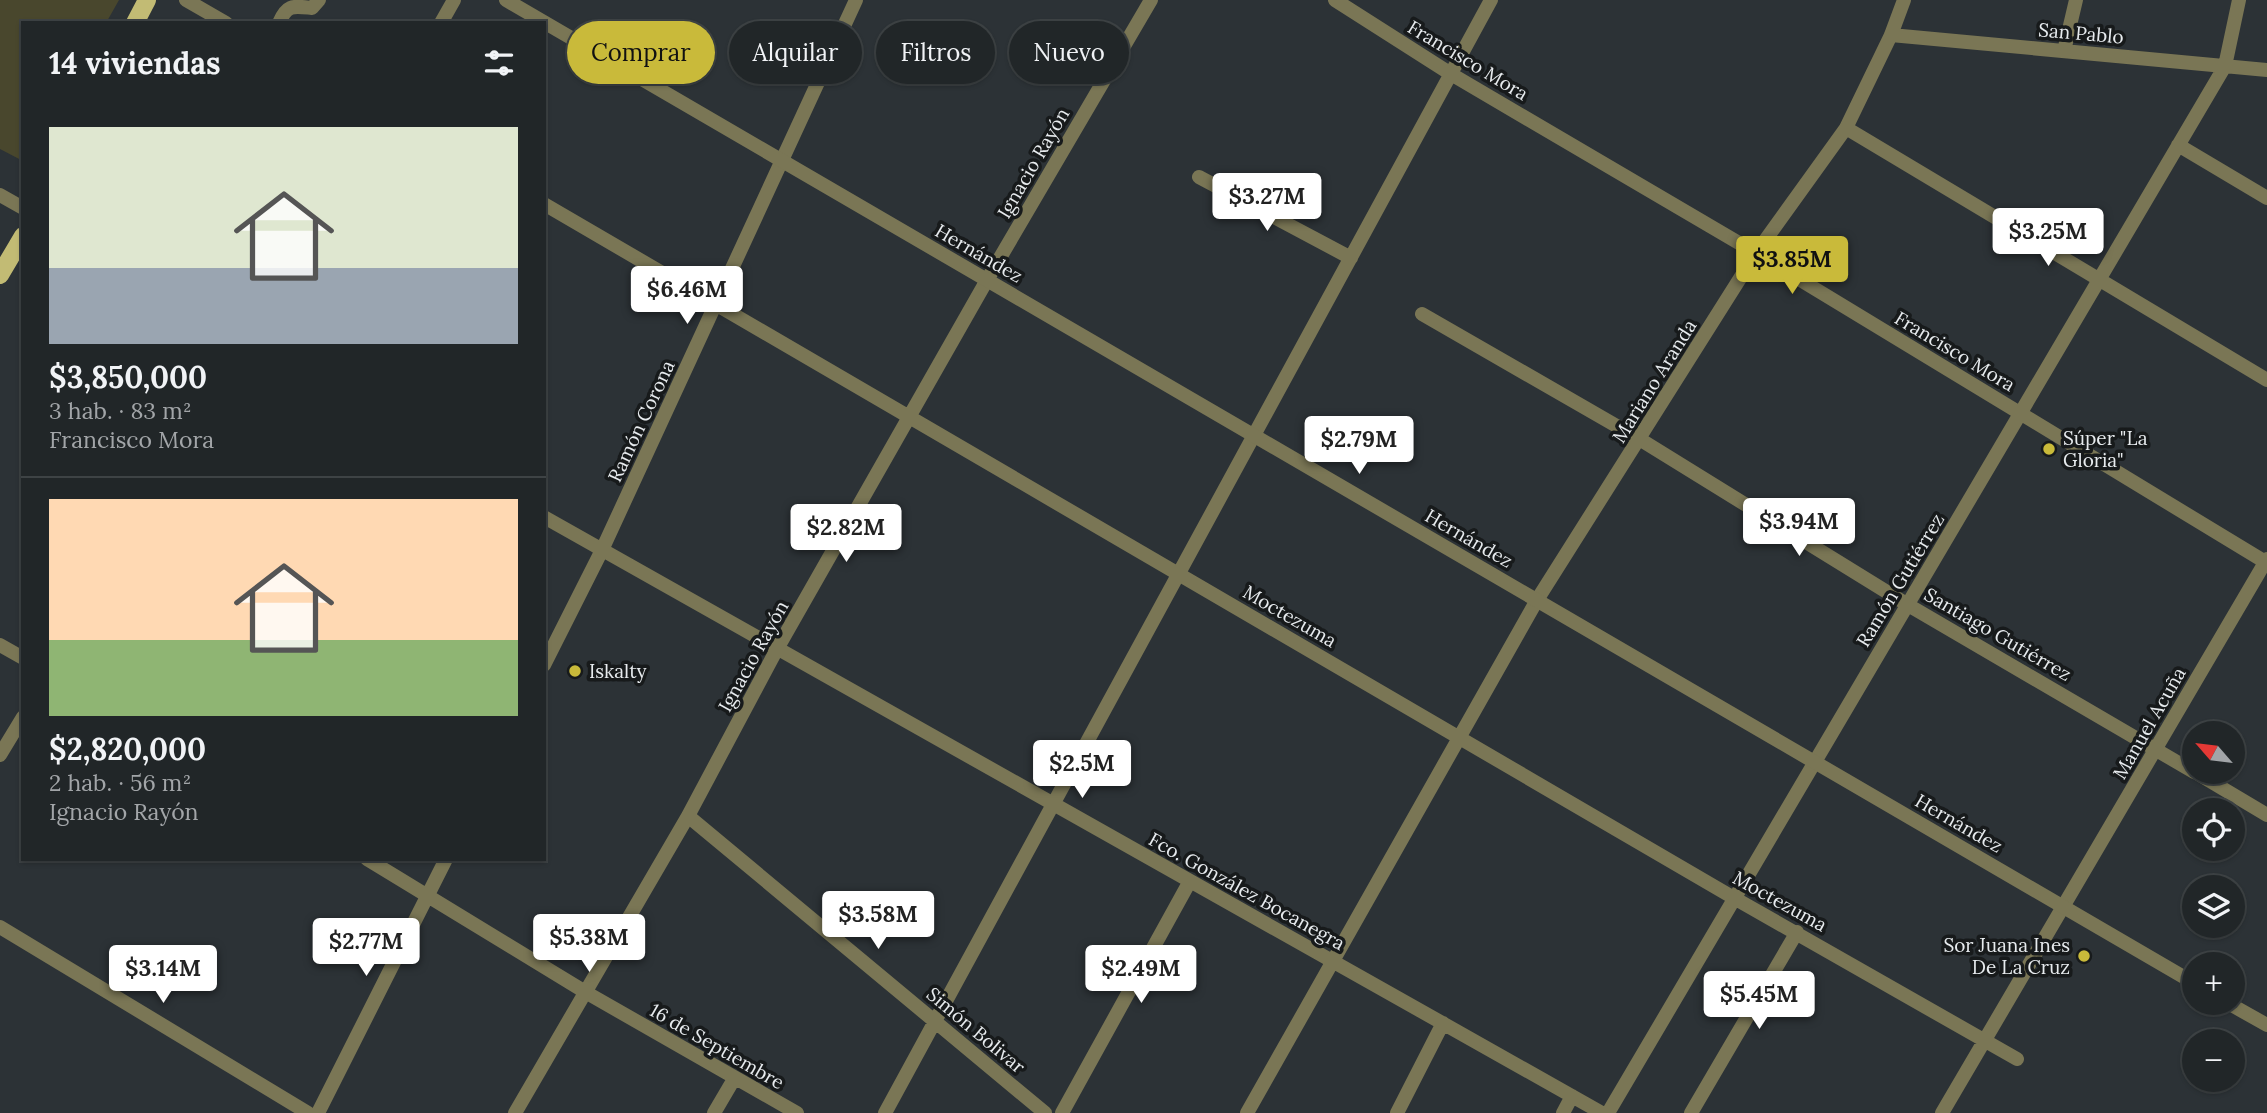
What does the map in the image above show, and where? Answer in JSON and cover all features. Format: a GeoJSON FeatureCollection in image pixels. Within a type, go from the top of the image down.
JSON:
{"type":"FeatureCollection","features":[{"type":"Feature","properties":{"kind":"main road"},"geometry":{"type":"LineString","coordinates":[[136,21],[147,0]]}},
{"type":"Feature","properties":{"kind":"main road"},"geometry":{"type":"LineString","coordinates":[[0,275],[21,239]]}},
{"type":"Feature","properties":{"kind":"street"},"geometry":{"type":"LineString","coordinates":[[186,0],[223,21]]}},
{"type":"Feature","properties":{"kind":"street"},"geometry":{"type":"LineString","coordinates":[[280,21],[285,9],[291,5],[312,8],[319,0]]}},
{"type":"Feature","properties":{"kind":"street"},"geometry":{"type":"LineString","coordinates":[[442,21],[454,0]]}},
{"type":"Feature","properties":{"kind":"street","name":"Hernández"},"geometry":{"type":"LineString","coordinates":[[506,0],[542,21]]}},
{"type":"Feature","properties":{"kind":"street","name":"Ramón Corona"},"geometry":{"type":"LineString","coordinates":[[546,661],[602,550],[856,0]]}},
{"type":"Feature","properties":{"kind":"street","name":"Ignacio Rayón"},"geometry":{"type":"LineString","coordinates":[[515,1113],[688,816],[778,649],[987,280],[1151,0]]}},
{"type":"Feature","properties":{"kind":"street","name":"Francisco Mora"},"geometry":{"type":"LineString","coordinates":[[1335,0],[1451,74],[1756,253],[2266,561]]}},
{"type":"Feature","properties":{"kind":"street"},"geometry":{"type":"LineString","coordinates":[[885,1113],[1491,0]]}},
{"type":"Feature","properties":{"kind":"street","name":"Mariano Aranda"},"geometry":{"type":"LineString","coordinates":[[1247,1113],[1537,600],[1641,440],[1756,253],[1846,128],[1891,35],[1904,0]]}},
{"type":"Feature","properties":{"kind":"street"},"geometry":{"type":"LineString","coordinates":[[2064,51],[2076,0]]}},
{"type":"Feature","properties":{"kind":"street","name":"Ramón Gutiérrez"},"geometry":{"type":"LineString","coordinates":[[1608,1113],[2225,66],[2239,0]]}},
{"type":"Feature","properties":{"kind":"street","name":"Hernández"},"geometry":{"type":"LineString","coordinates":[[546,23],[2182,976]]}},
{"type":"Feature","properties":{"kind":"street","name":"San Pablo"},"geometry":{"type":"LineString","coordinates":[[1891,35],[2267,70]]}},
{"type":"Feature","properties":{"kind":"street"},"geometry":{"type":"LineString","coordinates":[[1846,128],[2267,380]]}},
{"type":"Feature","properties":{"kind":"street"},"geometry":{"type":"LineString","coordinates":[[2179,145],[2267,198]]}},
{"type":"Feature","properties":{"kind":"street"},"geometry":{"type":"LineString","coordinates":[[1199,177],[1351,258]]}},
{"type":"Feature","properties":{"kind":"street"},"geometry":{"type":"LineString","coordinates":[[0,195],[21,207]]}},
{"type":"Feature","properties":{"kind":"street","name":"Moctezuma"},"geometry":{"type":"LineString","coordinates":[[546,205],[717,302],[909,418],[1734,898],[2017,1059]]}},
{"type":"Feature","properties":{"kind":"street","name":"Santiago Gutiérrez"},"geometry":{"type":"LineString","coordinates":[[1422,314],[1641,440],[1908,604],[2182,764]]}},
{"type":"Feature","properties":{"kind":"street","name":"Fco. González Bocanegra"},"geometry":{"type":"LineString","coordinates":[[546,518],[1602,1113]]}},
{"type":"Feature","properties":{"kind":"street","name":"Manuel Acuña"},"geometry":{"type":"LineString","coordinates":[[1942,1113],[2266,561]]}},
{"type":"Feature","properties":{"kind":"street"},"geometry":{"type":"LineString","coordinates":[[0,645],[21,657]]}},
{"type":"Feature","properties":{"kind":"street"},"geometry":{"type":"LineString","coordinates":[[0,754],[21,720]]}},
{"type":"Feature","properties":{"kind":"street","name":"Santiago Gutiérrez"},"geometry":{"type":"LineString","coordinates":[[2215,784],[2267,815]]}},
{"type":"Feature","properties":{"kind":"street","name":"Simón Bolivar"},"geometry":{"type":"LineString","coordinates":[[688,816],[1045,1113]]}},
{"type":"Feature","properties":{"kind":"street","name":"16 de Septiembre"},"geometry":{"type":"LineString","coordinates":[[370,861],[587,993],[797,1113]]}},
{"type":"Feature","properties":{"kind":"street"},"geometry":{"type":"LineString","coordinates":[[318,1113],[445,861]]}},
{"type":"Feature","properties":{"kind":"street"},"geometry":{"type":"LineString","coordinates":[[1062,1113],[1190,881]]}},
{"type":"Feature","properties":{"kind":"street"},"geometry":{"type":"LineString","coordinates":[[0,927],[308,1113]]}},
{"type":"Feature","properties":{"kind":"street"},"geometry":{"type":"LineString","coordinates":[[1691,1113],[1797,932]]}},
{"type":"Feature","properties":{"kind":"street"},"geometry":{"type":"LineString","coordinates":[[2245,1013],[2267,1025]]}},
{"type":"Feature","properties":{"kind":"street"},"geometry":{"type":"LineString","coordinates":[[1397,1113],[1443,1023]]}},
{"type":"Feature","properties":{"kind":"street"},"geometry":{"type":"LineString","coordinates":[[714,1113],[734,1079]]}},
{"type":"Feature","properties":{"kind":"street"},"geometry":{"type":"LineString","coordinates":[[1563,1113],[1572,1096]]}},
{"type":"Feature","properties":{"kind":"shaded area"},"geometry":{"type":"Polygon","coordinates":[[[0,0],[119,0],[107,21],[21,21],[21,160],[0,149],[0,0]]]}},
{"type":"Feature","properties":{"kind":"place","name":"Súper \"La Gloria\""},"geometry":{"type":"Point","coordinates":[2049,449]}},
{"type":"Feature","properties":{"kind":"place","name":"Iskalty"},"geometry":{"type":"Point","coordinates":[575,671]}},
{"type":"Feature","properties":{"kind":"place","name":"Sor Juana Ines De La Cruz"},"geometry":{"type":"Point","coordinates":[2084,956]}}]}
